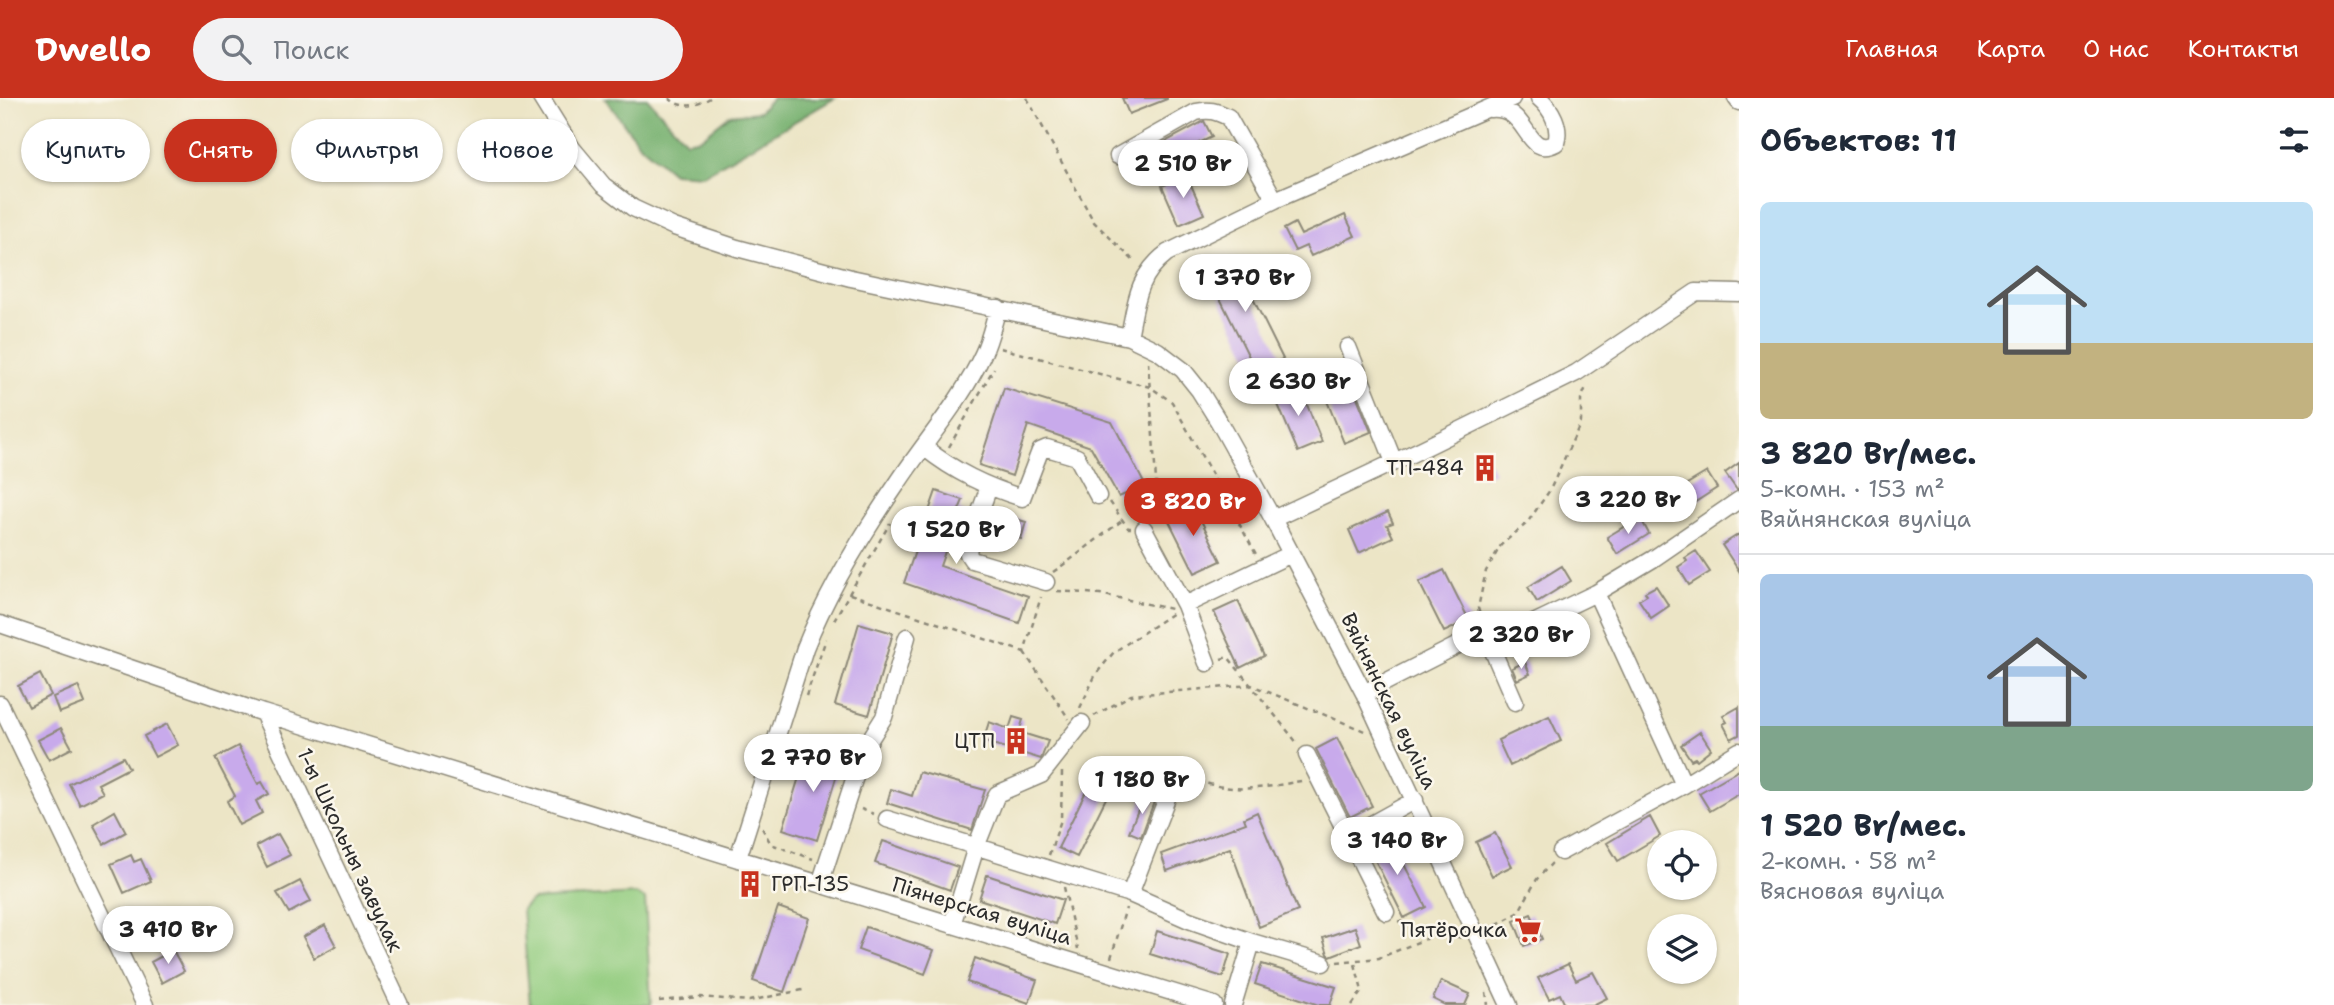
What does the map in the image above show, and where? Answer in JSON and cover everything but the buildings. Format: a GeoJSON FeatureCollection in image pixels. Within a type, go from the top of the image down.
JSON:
{"type":"FeatureCollection","features":[{"type":"Feature","properties":{"kind":"street","name":"Вяйнянская вуліца"},"geometry":{"type":"LineString","coordinates":[[541,98],[593,176],[621,201],[644,214],[689,233],[810,268],[1129,337],[1170,359],[1187,374],[1219,422],[1273,519],[1364,692],[1509,1005]]}},
{"type":"Feature","properties":{"kind":"street"},"geometry":{"type":"LineString","coordinates":[[1129,337],[1138,293],[1146,273],[1151,265],[1167,253],[1275,200],[1512,98]]}},
{"type":"Feature","properties":{"kind":"street"},"geometry":{"type":"LineString","coordinates":[[1490,109],[1508,110],[1521,121],[1532,141],[1543,147],[1551,146],[1556,143],[1558,137],[1556,123],[1549,108],[1539,98]]}},
{"type":"Feature","properties":{"kind":"street"},"geometry":{"type":"LineString","coordinates":[[1118,156],[1193,105],[1208,109],[1228,117],[1275,200]]}},
{"type":"Feature","properties":{"kind":"street"},"geometry":{"type":"LineString","coordinates":[[1273,519],[1493,415],[1585,366],[1696,292],[1739,293]]}},
{"type":"Feature","properties":{"kind":"street"},"geometry":{"type":"LineString","coordinates":[[738,858],[805,648],[833,589],[897,484],[925,448],[970,377],[994,346],[998,308]]}},
{"type":"Feature","properties":{"kind":"street"},"geometry":{"type":"LineString","coordinates":[[1348,347],[1394,462]]}},
{"type":"Feature","properties":{"kind":"street"},"geometry":{"type":"LineString","coordinates":[[925,448],[967,477],[1022,498],[1040,451],[1047,448],[1077,457],[1099,498]]}},
{"type":"Feature","properties":{"kind":"street"},"geometry":{"type":"LineString","coordinates":[[989,487],[970,539],[968,554],[972,560],[1045,586]]}},
{"type":"Feature","properties":{"kind":"street"},"geometry":{"type":"LineString","coordinates":[[1364,692],[1470,639],[1519,630],[1596,593],[1653,559],[1739,500]]}},
{"type":"Feature","properties":{"kind":"street"},"geometry":{"type":"LineString","coordinates":[[1145,531],[1185,605],[1207,663]]}},
{"type":"Feature","properties":{"kind":"street"},"geometry":{"type":"LineString","coordinates":[[1185,605],[1291,554]]}},
{"type":"Feature","properties":{"kind":"street"},"geometry":{"type":"LineString","coordinates":[[1596,593],[1684,785]]}},
{"type":"Feature","properties":{"kind":"street","name":"Піянерская вуліца"},"geometry":{"type":"LineString","coordinates":[[0,624],[262,713],[1214,1005]]}},
{"type":"Feature","properties":{"kind":"street"},"geometry":{"type":"LineString","coordinates":[[1486,635],[1515,702]]}},
{"type":"Feature","properties":{"kind":"street"},"geometry":{"type":"LineString","coordinates":[[820,884],[848,805],[864,749],[884,717],[907,637]]}},
{"type":"Feature","properties":{"kind":"street"},"geometry":{"type":"LineString","coordinates":[[0,704],[145,1005]]}},
{"type":"Feature","properties":{"kind":"street","name":"1-ы Школьны завулак"},"geometry":{"type":"LineString","coordinates":[[262,713],[400,1005]]}},
{"type":"Feature","properties":{"kind":"street"},"geometry":{"type":"LineString","coordinates":[[952,925],[976,847],[997,794],[1041,775],[1080,726]]}},
{"type":"Feature","properties":{"kind":"street"},"geometry":{"type":"LineString","coordinates":[[1561,852],[1684,785],[1739,751]]}},
{"type":"Feature","properties":{"kind":"street"},"geometry":{"type":"LineString","coordinates":[[1307,755],[1386,912]]}},
{"type":"Feature","properties":{"kind":"street"},"geometry":{"type":"LineString","coordinates":[[1130,894],[1167,798]]}},
{"type":"Feature","properties":{"kind":"street"},"geometry":{"type":"LineString","coordinates":[[1348,837],[1415,800]]}},
{"type":"Feature","properties":{"kind":"street"},"geometry":{"type":"LineString","coordinates":[[887,819],[1130,894],[1175,915],[1252,943],[1323,962]]}},
{"type":"Feature","properties":{"kind":"street"},"geometry":{"type":"LineString","coordinates":[[1233,1005],[1252,943]]}},
{"type":"Feature","properties":{"kind":"path"},"geometry":{"type":"LineString","coordinates":[[669,98],[673,103],[695,107],[710,98]]}},
{"type":"Feature","properties":{"kind":"path"},"geometry":{"type":"LineString","coordinates":[[1027,98],[1094,222],[1146,273]]}},
{"type":"Feature","properties":{"kind":"path"},"geometry":{"type":"LineString","coordinates":[[1099,498],[1110,502],[1128,528],[1145,531],[1157,496],[1146,344]]}},
{"type":"Feature","properties":{"kind":"path"},"geometry":{"type":"LineString","coordinates":[[940,460],[989,379],[994,346],[1150,387],[1172,402],[1263,568]]}},
{"type":"Feature","properties":{"kind":"path"},"geometry":{"type":"LineString","coordinates":[[1486,635],[1478,608],[1486,571],[1501,545],[1527,523],[1550,490],[1581,422],[1581,399],[1587,383],[1585,366]]}},
{"type":"Feature","properties":{"kind":"path"},"geometry":{"type":"LineString","coordinates":[[807,695],[829,629],[893,517]]}},
{"type":"Feature","properties":{"kind":"path"},"geometry":{"type":"LineString","coordinates":[[1024,652],[1045,586],[1053,572],[1123,520]]}},
{"type":"Feature","properties":{"kind":"path"},"geometry":{"type":"LineString","coordinates":[[1045,586],[1171,609],[1185,605]]}},
{"type":"Feature","properties":{"kind":"path"},"geometry":{"type":"LineString","coordinates":[[833,589],[1024,652],[1080,726]]}},
{"type":"Feature","properties":{"kind":"path"},"geometry":{"type":"LineString","coordinates":[[1080,726],[1078,712],[1096,674],[1114,652],[1185,605]]}},
{"type":"Feature","properties":{"kind":"path"},"geometry":{"type":"LineString","coordinates":[[1207,663],[1228,657],[1307,755]]}},
{"type":"Feature","properties":{"kind":"path"},"geometry":{"type":"LineString","coordinates":[[1080,726],[1131,695],[1251,685],[1386,739]]}},
{"type":"Feature","properties":{"kind":"path"},"geometry":{"type":"LineString","coordinates":[[1062,772],[1061,820],[1053,871],[1082,964]]}},
{"type":"Feature","properties":{"kind":"path"},"geometry":{"type":"LineString","coordinates":[[1167,798],[1202,782],[1226,790],[1318,778]]}},
{"type":"Feature","properties":{"kind":"path"},"geometry":{"type":"LineString","coordinates":[[848,805],[887,819]]}},
{"type":"Feature","properties":{"kind":"path"},"geometry":{"type":"LineString","coordinates":[[761,826],[771,844],[827,863]]}},
{"type":"Feature","properties":{"kind":"path"},"geometry":{"type":"LineString","coordinates":[[1386,912],[1397,921],[1458,938],[1478,934],[1518,913],[1537,878],[1561,852]]}},
{"type":"Feature","properties":{"kind":"path"},"geometry":{"type":"LineString","coordinates":[[1107,971],[1130,894]]}},
{"type":"Feature","properties":{"kind":"path"},"geometry":{"type":"LineString","coordinates":[[1323,962],[1379,958],[1440,933]]}},
{"type":"Feature","properties":{"kind":"path"},"geometry":{"type":"LineString","coordinates":[[1352,1005],[1362,990],[1354,960]]}},
{"type":"Feature","properties":{"kind":"path"},"geometry":{"type":"LineString","coordinates":[[659,1001],[671,1002],[700,997],[749,1003],[807,989]]}},
{"type":"Feature","properties":{"kind":"green space"},"geometry":{"type":"Polygon","coordinates":[[[605,98],[647,98],[686,141],[701,138],[730,115],[759,112],[772,98],[835,98],[703,175],[673,173],[639,144],[605,98]]]}},
{"type":"Feature","properties":{"kind":"green space"},"geometry":{"type":"Polygon","coordinates":[[[636,894],[645,899],[651,1005],[530,1005],[522,909],[532,900],[636,894]]]}},
{"type":"Feature","properties":{"kind":"place","name":"ТП-484"},"geometry":{"type":"Point","coordinates":[1485,468]}},
{"type":"Feature","properties":{"kind":"place","name":"ЦТП"},"geometry":{"type":"Point","coordinates":[1016,741]}},
{"type":"Feature","properties":{"kind":"place","name":"ГРП-135"},"geometry":{"type":"Point","coordinates":[750,884]}},
{"type":"Feature","properties":{"kind":"place","name":"Пятёрочка"},"geometry":{"type":"Point","coordinates":[1528,930]}}]}
